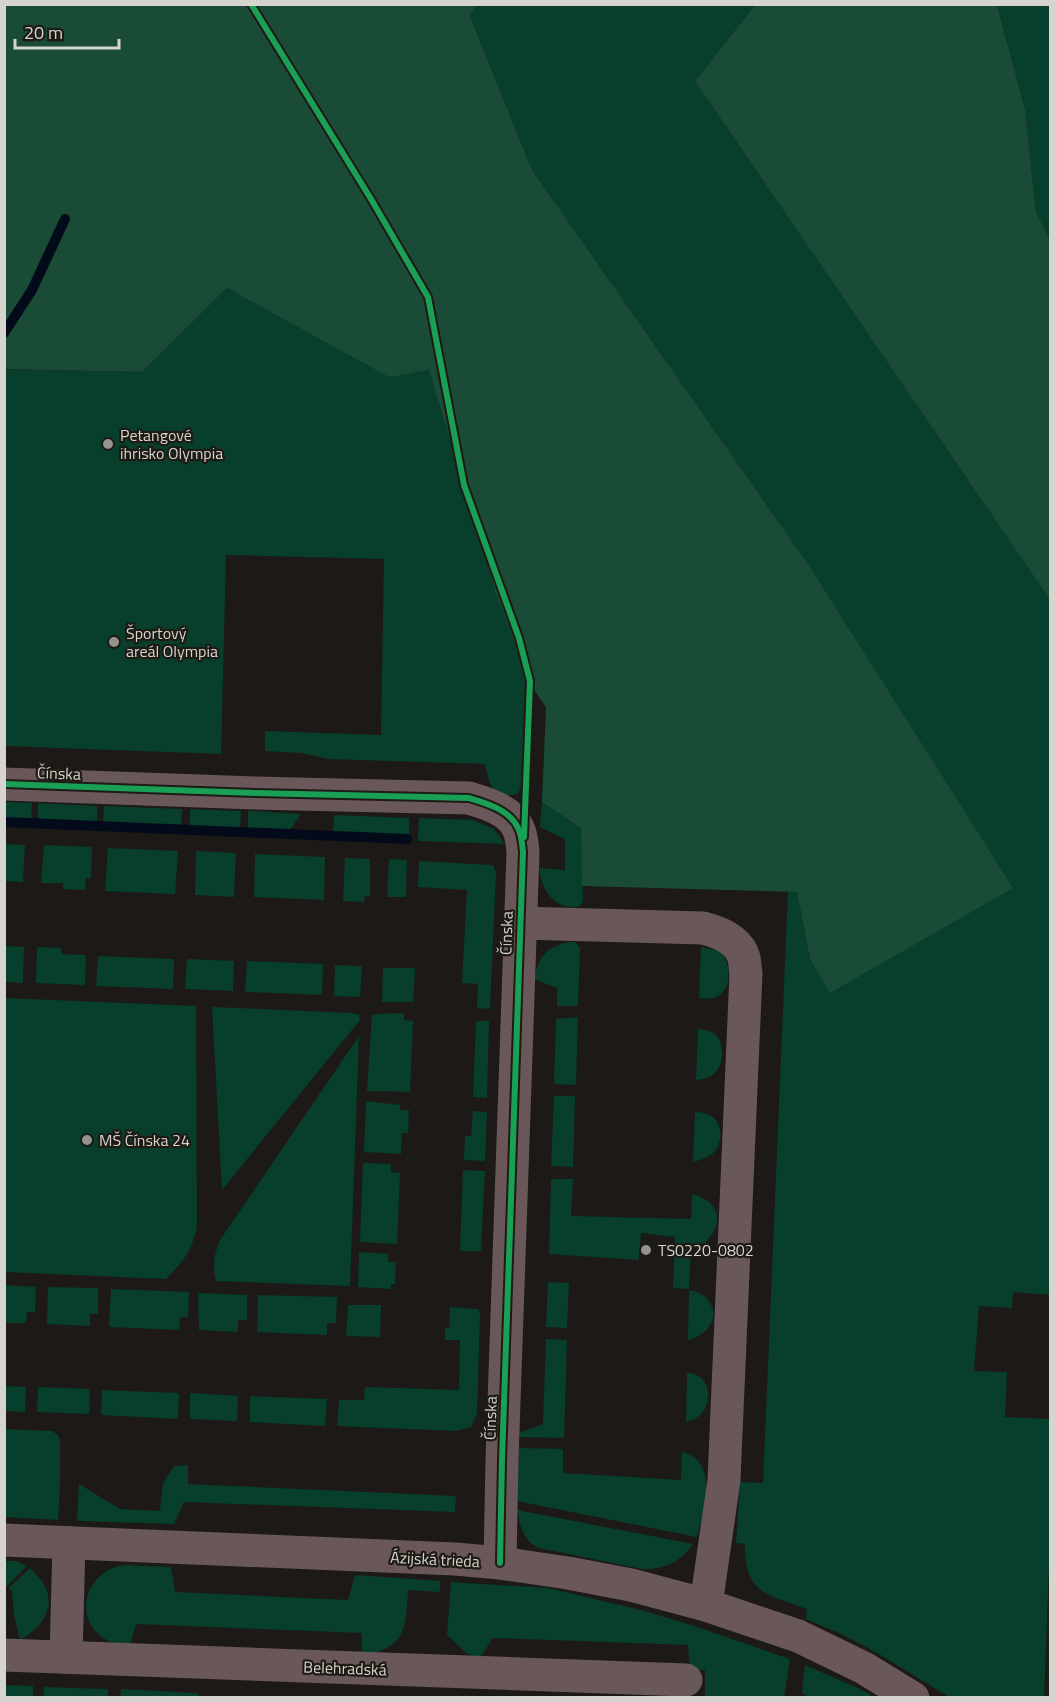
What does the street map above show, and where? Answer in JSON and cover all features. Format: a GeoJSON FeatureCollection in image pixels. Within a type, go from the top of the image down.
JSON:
{"type":"FeatureCollection","features":[{"type":"Feature","properties":{"kind":"street","name":"Čínska"},"geometry":{"type":"LineString","coordinates":[[4,784],[243,793],[469,798],[485,802],[510,817],[518,826],[523,852],[500,1563]]}},
{"type":"Feature","properties":{"kind":"street","name":"Čínska"},"geometry":{"type":"LineString","coordinates":[[520,923],[703,928],[716,931],[728,938],[738,946],[744,958],[746,973],[724,1480],[706,1605]]}},
{"type":"Feature","properties":{"kind":"street","name":"Ázijská trieda"},"geometry":{"type":"LineString","coordinates":[[4,1540],[455,1558],[568,1572],[631,1585],[706,1605],[798,1636],[864,1668],[914,1698]]}},
{"type":"Feature","properties":{"kind":"street"},"geometry":{"type":"LineString","coordinates":[[66,1657],[69,1543]]}},
{"type":"Feature","properties":{"kind":"street","name":"Belehradská"},"geometry":{"type":"LineString","coordinates":[[4,1655],[686,1680]]}},
{"type":"Feature","properties":{"kind":"green space"},"geometry":{"type":"Polygon","coordinates":[[[5,4],[476,5],[470,16],[532,170],[806,561],[1013,888],[830,993],[810,959],[797,892],[582,886],[581,828],[542,802],[546,707],[532,687],[495,591],[429,370],[389,377],[227,288],[142,372],[5,369],[5,4]]]}},
{"type":"Feature","properties":{"kind":"green space"},"geometry":{"type":"Polygon","coordinates":[[[476,4],[755,5],[695,81],[1050,600],[1050,1295],[1013,1292],[1012,1308],[979,1306],[974,1371],[1007,1372],[1005,1417],[1050,1419],[1050,1542],[1044,1697],[949,1697],[879,1654],[806,1619],[807,1609],[780,1600],[761,1590],[749,1573],[745,1544],[736,1543],[740,1482],[763,1483],[788,892],[797,892],[810,959],[806,561],[532,170],[470,16],[476,4]]]}},
{"type":"Feature","properties":{"kind":"green space"},"geometry":{"type":"Polygon","coordinates":[[[755,5],[997,5],[1025,109],[1036,212],[1050,240],[1050,600],[695,81],[755,5]]]}},
{"type":"Feature","properties":{"kind":"green space"},"geometry":{"type":"Polygon","coordinates":[[[997,5],[1050,5],[1050,240],[1036,212],[1025,109],[997,5]]]}},
{"type":"Feature","properties":{"kind":"green space","name":"Športový areál Olympia"},"geometry":{"type":"Polygon","coordinates":[[[227,288],[389,376],[429,370],[486,563],[524,667],[528,694],[523,781],[518,794],[497,793],[493,789],[485,764],[329,759],[301,753],[265,751],[265,731],[381,735],[384,559],[226,555],[221,754],[5,746],[4,369],[142,372],[227,288]]]}},
{"type":"Feature","properties":{"kind":"green space"},"geometry":{"type":"Polygon","coordinates":[[[5,802],[32,803],[31,826],[5,825],[5,802]]]}},
{"type":"Feature","properties":{"kind":"green space"},"geometry":{"type":"Polygon","coordinates":[[[542,802],[581,828],[583,901],[580,906],[564,906],[551,898],[540,876],[539,868],[565,870],[565,839],[540,827],[542,802]]]}},
{"type":"Feature","properties":{"kind":"green space"},"geometry":{"type":"Polygon","coordinates":[[[38,803],[97,806],[97,828],[38,826],[38,803]]]}},
{"type":"Feature","properties":{"kind":"green space"},"geometry":{"type":"Polygon","coordinates":[[[104,806],[182,809],[181,831],[103,829],[104,806]]]}},
{"type":"Feature","properties":{"kind":"green space"},"geometry":{"type":"Polygon","coordinates":[[[190,809],[241,811],[240,834],[190,832],[190,809]]]}},
{"type":"Feature","properties":{"kind":"green space"},"geometry":{"type":"Polygon","coordinates":[[[248,811],[301,814],[286,836],[248,834],[248,811]]]}},
{"type":"Feature","properties":{"kind":"green space"},"geometry":{"type":"Polygon","coordinates":[[[334,815],[409,818],[409,841],[333,838],[334,815]]]}},
{"type":"Feature","properties":{"kind":"green space"},"geometry":{"type":"Polygon","coordinates":[[[419,818],[472,820],[494,829],[505,844],[418,841],[419,818]]]}},
{"type":"Feature","properties":{"kind":"green space"},"geometry":{"type":"Polygon","coordinates":[[[5,844],[25,845],[23,882],[5,881],[5,844]]]}},
{"type":"Feature","properties":{"kind":"green space"},"geometry":{"type":"Polygon","coordinates":[[[44,845],[92,847],[91,878],[86,878],[85,890],[63,889],[63,883],[41,883],[44,845]]]}},
{"type":"Feature","properties":{"kind":"green space"},"geometry":{"type":"Polygon","coordinates":[[[108,848],[178,851],[175,894],[105,891],[108,848]]]}},
{"type":"Feature","properties":{"kind":"green space"},"geometry":{"type":"Polygon","coordinates":[[[196,851],[236,853],[234,897],[195,895],[196,851]]]}},
{"type":"Feature","properties":{"kind":"green space"},"geometry":{"type":"Polygon","coordinates":[[[255,854],[325,857],[324,900],[254,897],[255,854]]]}},
{"type":"Feature","properties":{"kind":"green space"},"geometry":{"type":"Polygon","coordinates":[[[345,858],[370,859],[370,896],[365,896],[364,902],[343,901],[345,858]]]}},
{"type":"Feature","properties":{"kind":"green space"},"geometry":{"type":"Polygon","coordinates":[[[389,859],[407,860],[406,897],[387,897],[389,859]]]}},
{"type":"Feature","properties":{"kind":"green space"},"geometry":{"type":"Polygon","coordinates":[[[419,861],[493,865],[496,872],[490,1009],[477,1008],[478,984],[462,983],[467,890],[418,887],[419,861]]]}},
{"type":"Feature","properties":{"kind":"green space"},"geometry":{"type":"Polygon","coordinates":[[[575,942],[580,948],[578,1006],[557,1006],[557,988],[534,979],[538,964],[544,954],[553,947],[575,942]]]}},
{"type":"Feature","properties":{"kind":"green space"},"geometry":{"type":"Polygon","coordinates":[[[5,946],[24,947],[23,983],[5,982],[5,946]]]}},
{"type":"Feature","properties":{"kind":"green space"},"geometry":{"type":"Polygon","coordinates":[[[37,947],[61,948],[61,954],[86,955],[85,985],[36,983],[37,947]]]}},
{"type":"Feature","properties":{"kind":"green space"},"geometry":{"type":"Polygon","coordinates":[[[701,947],[720,951],[727,962],[728,983],[725,989],[714,998],[699,998],[701,947]]]}},
{"type":"Feature","properties":{"kind":"green space"},"geometry":{"type":"Polygon","coordinates":[[[98,956],[174,959],[173,989],[96,986],[98,956]]]}},
{"type":"Feature","properties":{"kind":"green space"},"geometry":{"type":"Polygon","coordinates":[[[187,959],[234,961],[233,991],[185,989],[187,959]]]}},
{"type":"Feature","properties":{"kind":"green space"},"geometry":{"type":"Polygon","coordinates":[[[247,961],[323,964],[322,995],[245,992],[247,961]]]}},
{"type":"Feature","properties":{"kind":"green space"},"geometry":{"type":"Polygon","coordinates":[[[335,965],[362,966],[360,997],[334,996],[335,965]]]}},
{"type":"Feature","properties":{"kind":"green space"},"geometry":{"type":"Polygon","coordinates":[[[383,968],[415,968],[413,1002],[382,1002],[383,968]]]}},
{"type":"Feature","properties":{"kind":"green space","name":"MŠ Čínska 24"},"geometry":{"type":"Polygon","coordinates":[[[5,998],[196,1006],[197,1228],[186,1256],[166,1279],[5,1272],[5,998]]]}},
{"type":"Feature","properties":{"kind":"green space"},"geometry":{"type":"Polygon","coordinates":[[[212,1007],[353,1013],[359,1015],[360,1020],[222,1190],[212,1007]]]}},
{"type":"Feature","properties":{"kind":"green space"},"geometry":{"type":"Polygon","coordinates":[[[404,1013],[404,1020],[413,1021],[410,1092],[367,1091],[372,1015],[404,1013]]]}},
{"type":"Feature","properties":{"kind":"green space"},"geometry":{"type":"Polygon","coordinates":[[[578,1017],[576,1085],[554,1084],[556,1019],[578,1017]]]}},
{"type":"Feature","properties":{"kind":"green space"},"geometry":{"type":"Polygon","coordinates":[[[476,1021],[489,1021],[487,1098],[473,1097],[476,1021]]]}},
{"type":"Feature","properties":{"kind":"green space"},"geometry":{"type":"Polygon","coordinates":[[[698,1029],[710,1031],[716,1035],[721,1044],[722,1055],[720,1066],[714,1074],[696,1080],[698,1029]]]}},
{"type":"Feature","properties":{"kind":"green space"},"geometry":{"type":"Polygon","coordinates":[[[359,1036],[350,1286],[216,1281],[214,1260],[220,1240],[359,1036]]]}},
{"type":"Feature","properties":{"kind":"green space"},"geometry":{"type":"Polygon","coordinates":[[[554,1096],[575,1096],[573,1167],[551,1166],[554,1096]]]}},
{"type":"Feature","properties":{"kind":"green space"},"geometry":{"type":"Polygon","coordinates":[[[366,1101],[400,1105],[400,1110],[409,1110],[408,1133],[402,1133],[401,1154],[364,1152],[366,1101]]]}},
{"type":"Feature","properties":{"kind":"green space"},"geometry":{"type":"Polygon","coordinates":[[[473,1111],[487,1112],[485,1161],[464,1160],[465,1136],[471,1136],[473,1111]]]}},
{"type":"Feature","properties":{"kind":"green space"},"geometry":{"type":"Polygon","coordinates":[[[695,1112],[710,1115],[715,1119],[720,1128],[720,1140],[712,1154],[693,1162],[695,1112]]]}},
{"type":"Feature","properties":{"kind":"green space"},"geometry":{"type":"Polygon","coordinates":[[[363,1163],[391,1164],[391,1172],[400,1173],[397,1244],[360,1242],[363,1163]]]}},
{"type":"Feature","properties":{"kind":"green space"},"geometry":{"type":"Polygon","coordinates":[[[463,1170],[485,1171],[481,1251],[460,1251],[463,1170]]]}},
{"type":"Feature","properties":{"kind":"green space"},"geometry":{"type":"Polygon","coordinates":[[[551,1179],[573,1179],[571,1216],[691,1219],[692,1194],[709,1202],[714,1207],[717,1221],[705,1243],[691,1245],[689,1289],[673,1288],[675,1237],[641,1233],[639,1260],[549,1254],[551,1179]]]}},
{"type":"Feature","properties":{"kind":"green space"},"geometry":{"type":"Polygon","coordinates":[[[359,1252],[388,1254],[388,1262],[396,1262],[395,1284],[391,1284],[391,1289],[358,1287],[359,1252]]]}},
{"type":"Feature","properties":{"kind":"green space"},"geometry":{"type":"Polygon","coordinates":[[[548,1282],[569,1283],[567,1328],[546,1327],[548,1282]]]}},
{"type":"Feature","properties":{"kind":"green space"},"geometry":{"type":"Polygon","coordinates":[[[5,1285],[36,1287],[35,1312],[27,1312],[26,1323],[5,1323],[5,1285]]]}},
{"type":"Feature","properties":{"kind":"green space"},"geometry":{"type":"Polygon","coordinates":[[[48,1287],[98,1288],[98,1314],[90,1314],[90,1326],[47,1324],[48,1287]]]}},
{"type":"Feature","properties":{"kind":"green space"},"geometry":{"type":"Polygon","coordinates":[[[111,1289],[189,1292],[188,1317],[180,1317],[179,1330],[109,1327],[111,1289]]]}},
{"type":"Feature","properties":{"kind":"green space"},"geometry":{"type":"Polygon","coordinates":[[[689,1290],[700,1293],[707,1299],[712,1306],[713,1314],[712,1322],[707,1330],[688,1340],[689,1290]]]}},
{"type":"Feature","properties":{"kind":"green space"},"geometry":{"type":"Polygon","coordinates":[[[198,1293],[247,1295],[247,1320],[238,1320],[238,1332],[199,1330],[198,1293]]]}},
{"type":"Feature","properties":{"kind":"green space"},"geometry":{"type":"Polygon","coordinates":[[[258,1295],[337,1297],[336,1323],[327,1323],[327,1335],[257,1332],[258,1295]]]}},
{"type":"Feature","properties":{"kind":"green space"},"geometry":{"type":"Polygon","coordinates":[[[348,1305],[381,1305],[380,1337],[346,1336],[348,1305]]]}},
{"type":"Feature","properties":{"kind":"green space"},"geometry":{"type":"Polygon","coordinates":[[[450,1307],[478,1309],[480,1314],[477,1413],[471,1427],[456,1431],[337,1426],[339,1400],[364,1400],[365,1387],[459,1390],[460,1340],[445,1340],[445,1328],[449,1328],[450,1307]]]}},
{"type":"Feature","properties":{"kind":"green space"},"geometry":{"type":"Polygon","coordinates":[[[546,1339],[567,1340],[564,1438],[519,1437],[519,1433],[543,1424],[546,1339]]]}},
{"type":"Feature","properties":{"kind":"green space"},"geometry":{"type":"Polygon","coordinates":[[[687,1373],[701,1378],[708,1389],[708,1396],[704,1410],[699,1416],[686,1422],[687,1373]]]}},
{"type":"Feature","properties":{"kind":"green space"},"geometry":{"type":"Polygon","coordinates":[[[4,1386],[26,1387],[25,1412],[5,1411],[4,1386]]]}},
{"type":"Feature","properties":{"kind":"green space"},"geometry":{"type":"Polygon","coordinates":[[[38,1387],[90,1389],[89,1414],[37,1412],[38,1387]]]}},
{"type":"Feature","properties":{"kind":"green space"},"geometry":{"type":"Polygon","coordinates":[[[102,1390],[179,1393],[178,1419],[101,1415],[102,1390]]]}},
{"type":"Feature","properties":{"kind":"green space"},"geometry":{"type":"Polygon","coordinates":[[[190,1393],[238,1396],[237,1421],[190,1419],[190,1393]]]}},
{"type":"Feature","properties":{"kind":"green space"},"geometry":{"type":"Polygon","coordinates":[[[250,1396],[327,1399],[325,1426],[250,1422],[250,1396]]]}},
{"type":"Feature","properties":{"kind":"green space"},"geometry":{"type":"Polygon","coordinates":[[[5,1429],[52,1431],[58,1435],[60,1484],[58,1520],[5,1517],[5,1429]]]}},
{"type":"Feature","properties":{"kind":"green space"},"geometry":{"type":"Polygon","coordinates":[[[519,1448],[563,1449],[563,1473],[681,1480],[682,1452],[694,1457],[705,1476],[706,1488],[697,1537],[517,1501],[519,1448]]]}},
{"type":"Feature","properties":{"kind":"green space"},"geometry":{"type":"Polygon","coordinates":[[[188,1465],[188,1484],[456,1496],[455,1512],[184,1502],[174,1524],[77,1521],[79,1484],[120,1509],[160,1511],[163,1483],[174,1466],[188,1465]]]}},
{"type":"Feature","properties":{"kind":"green space"},"geometry":{"type":"Polygon","coordinates":[[[517,1510],[693,1544],[683,1556],[671,1564],[642,1569],[539,1548],[526,1537],[517,1510]]]}},
{"type":"Feature","properties":{"kind":"green space"},"geometry":{"type":"Polygon","coordinates":[[[5,1561],[16,1561],[27,1566],[5,1588],[5,1561]]]}},
{"type":"Feature","properties":{"kind":"green space"},"geometry":{"type":"Polygon","coordinates":[[[125,1565],[171,1567],[175,1592],[348,1600],[355,1575],[440,1581],[440,1592],[408,1590],[406,1615],[401,1634],[387,1648],[362,1655],[362,1633],[136,1624],[130,1646],[103,1638],[89,1622],[86,1611],[90,1590],[96,1581],[104,1573],[125,1565]]]}},
{"type":"Feature","properties":{"kind":"green space"},"geometry":{"type":"Polygon","coordinates":[[[30,1568],[46,1588],[48,1607],[39,1625],[20,1640],[14,1615],[12,1590],[8,1589],[30,1568]]]}},
{"type":"Feature","properties":{"kind":"green space"},"geometry":{"type":"Polygon","coordinates":[[[451,1582],[548,1588],[641,1610],[790,1659],[784,1697],[705,1697],[705,1670],[690,1670],[688,1645],[493,1638],[479,1659],[465,1652],[447,1635],[451,1582]]]}},
{"type":"Feature","properties":{"kind":"green space"},"geometry":{"type":"Polygon","coordinates":[[[805,1665],[874,1697],[809,1697],[803,1694],[802,1690],[805,1665]]]}},
{"type":"Feature","properties":{"kind":"green space"},"geometry":{"type":"Polygon","coordinates":[[[5,1685],[33,1686],[33,1697],[5,1697],[5,1685]]]}},
{"type":"Feature","properties":{"kind":"green space"},"geometry":{"type":"Polygon","coordinates":[[[44,1687],[105,1689],[108,1690],[108,1697],[44,1697],[44,1687]]]}},
{"type":"Feature","properties":{"kind":"green space"},"geometry":{"type":"Polygon","coordinates":[[[123,1689],[194,1693],[199,1697],[120,1697],[123,1689]]]}},
{"type":"Feature","properties":{"kind":"waterway"},"geometry":{"type":"LineString","coordinates":[[4,333],[32,290],[65,219]]}},
{"type":"Feature","properties":{"kind":"waterway"},"geometry":{"type":"LineString","coordinates":[[4,822],[407,839]]}},
{"type":"Feature","properties":{"kind":"cycle path"},"geometry":{"type":"LineString","coordinates":[[251,4],[371,199],[428,297],[464,485],[519,638],[530,681],[524,837]]}},
{"type":"Feature","properties":{"kind":"cycle path"},"geometry":{"type":"LineString","coordinates":[[4,784],[469,798],[497,808],[509,816],[518,828],[523,852],[500,1563]]}},
{"type":"Feature","properties":{"kind":"place","name":"Petangové ihrisko Olympia"},"geometry":{"type":"Point","coordinates":[108,444]}},
{"type":"Feature","properties":{"kind":"place","name":"Športový areál Olympia"},"geometry":{"type":"Point","coordinates":[114,642]}},
{"type":"Feature","properties":{"kind":"place","name":"MŠ Čínska 24"},"geometry":{"type":"Point","coordinates":[87,1140]}},
{"type":"Feature","properties":{"kind":"place","name":"TS0220-0802"},"geometry":{"type":"Point","coordinates":[646,1250]}}]}
